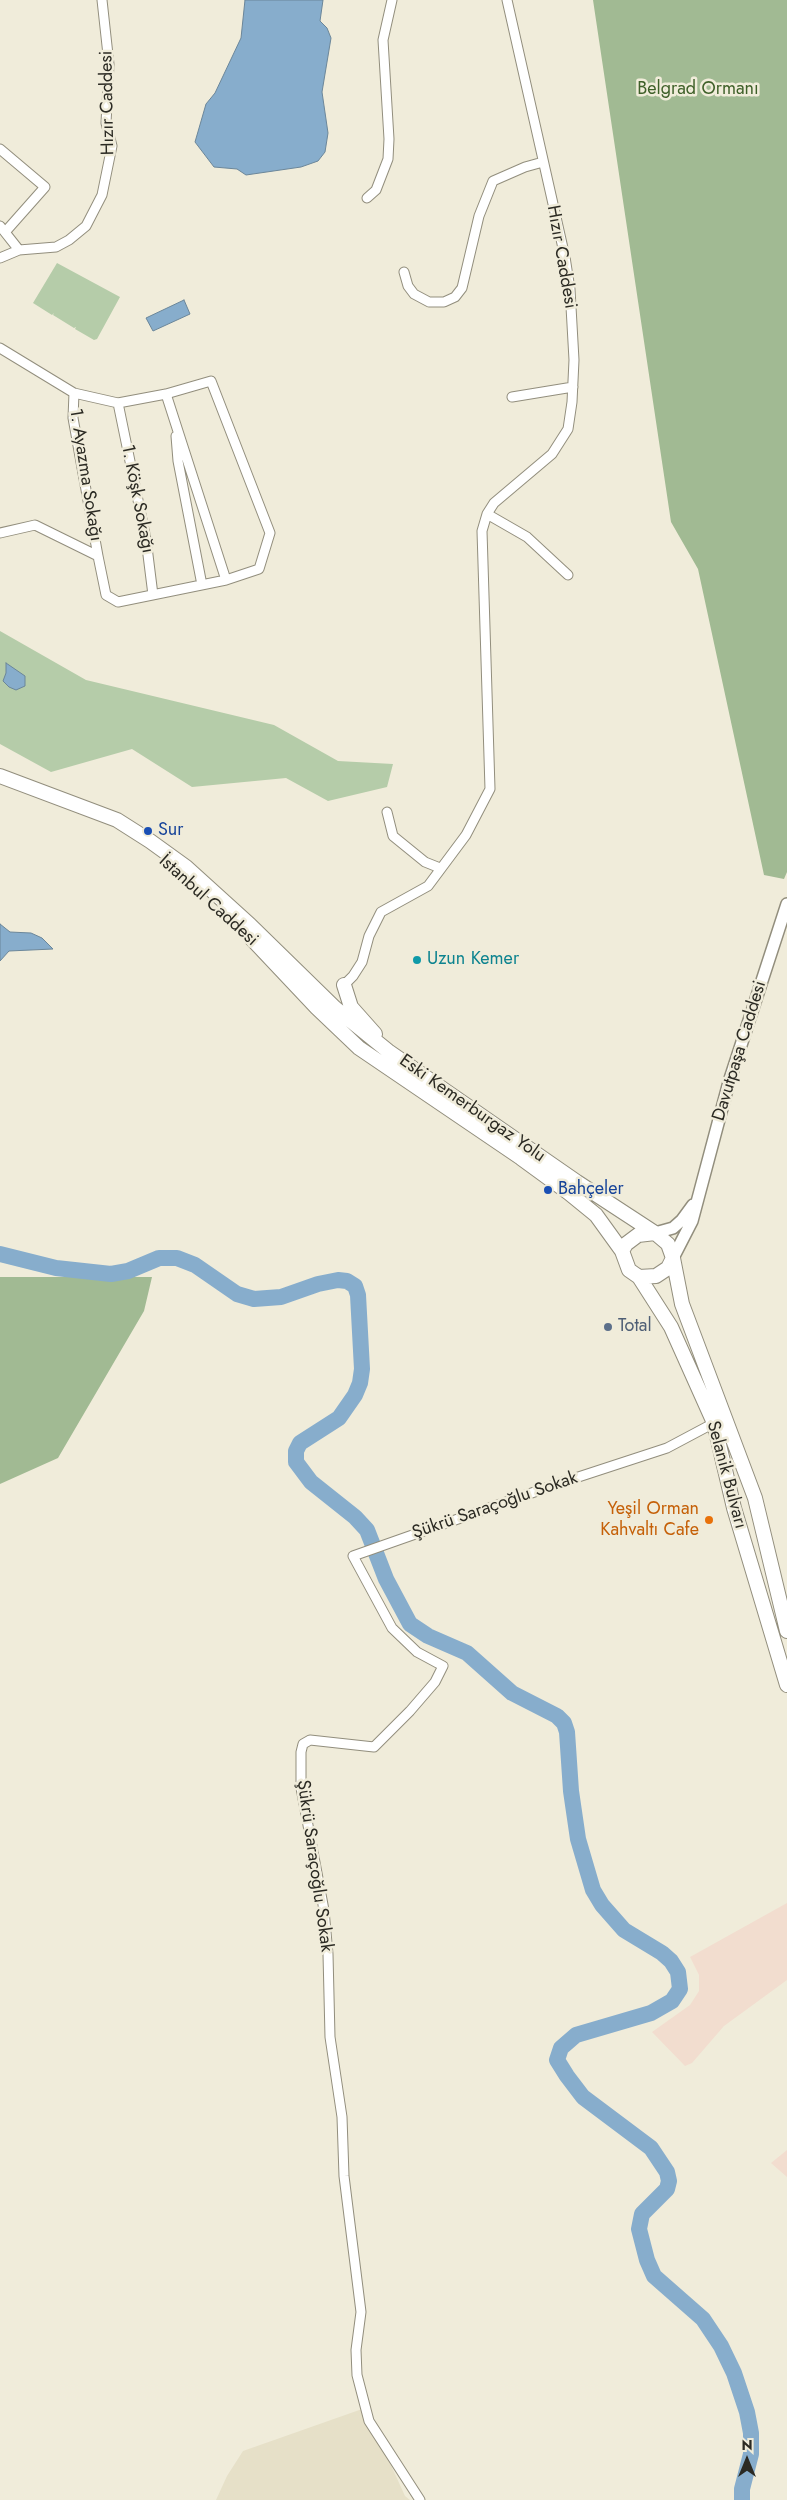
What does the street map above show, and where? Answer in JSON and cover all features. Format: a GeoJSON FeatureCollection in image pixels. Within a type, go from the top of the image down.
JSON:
{"type":"FeatureCollection","features":[{"type":"Feature","properties":{"kind":"main road","name":"İstanbul Caddesi"},"geometry":{"type":"LineString","coordinates":[[0,776],[117,820],[150,841],[207,887],[320,993]]}},
{"type":"Feature","properties":{"kind":"main road","name":"İstanbul Caddesi"},"geometry":{"type":"LineString","coordinates":[[0,783],[113,826],[167,860],[256,944],[316,1008]]}},
{"type":"Feature","properties":{"kind":"main road"},"geometry":{"type":"LineString","coordinates":[[344,985],[331,1004],[324,1008],[316,1008],[320,993],[344,985]]}},
{"type":"Feature","properties":{"kind":"main road"},"geometry":{"type":"LineString","coordinates":[[344,985],[351,1007],[366,1021],[388,1051]]}},
{"type":"Feature","properties":{"kind":"main road","name":"Eski Kemerburgaz Yolu"},"geometry":{"type":"LineString","coordinates":[[320,993],[388,1051],[577,1182],[655,1233]]}},
{"type":"Feature","properties":{"kind":"main road","name":"Eski Kemerburgaz Yolu"},"geometry":{"type":"LineString","coordinates":[[316,1008],[360,1048],[521,1158],[596,1215],[622,1251]]}},
{"type":"Feature","properties":{"kind":"main road"},"geometry":{"type":"LineString","coordinates":[[646,1232],[655,1233],[668,1244],[673,1258],[663,1273],[649,1278],[639,1277],[629,1270],[622,1251],[631,1238],[646,1232]]}},
{"type":"Feature","properties":{"kind":"main road","name":"Selanik Bulvarı"},"geometry":{"type":"LineString","coordinates":[[673,1258],[682,1304],[755,1498],[787,1631]]}},
{"type":"Feature","properties":{"kind":"main road","name":"Selanik Bulvarı"},"geometry":{"type":"LineString","coordinates":[[639,1277],[671,1327],[714,1423],[734,1508],[787,1685]]}},
{"type":"Feature","properties":{"kind":"street","name":"Hızır Caddesi"},"geometry":{"type":"LineString","coordinates":[[0,258],[19,250],[56,247],[69,240],[86,226],[102,195],[112,146],[106,124],[109,64],[102,0]]}},
{"type":"Feature","properties":{"kind":"street"},"geometry":{"type":"LineString","coordinates":[[367,198],[376,190],[388,159],[383,40],[392,0]]}},
{"type":"Feature","properties":{"kind":"street","name":"Hızır Caddesi"},"geometry":{"type":"LineString","coordinates":[[487,514],[494,503],[546,460],[561,441],[568,429],[572,387],[570,289],[565,257],[507,0]]}},
{"type":"Feature","properties":{"kind":"street"},"geometry":{"type":"LineString","coordinates":[[0,149],[45,187],[3,228],[19,250]]}},
{"type":"Feature","properties":{"kind":"street"},"geometry":{"type":"LineString","coordinates":[[404,272],[408,286],[414,294],[429,302],[444,302],[455,296],[462,288],[479,216],[493,181],[525,166],[543,162]]}},
{"type":"Feature","properties":{"kind":"street"},"geometry":{"type":"LineString","coordinates":[[0,348],[74,393],[118,403],[166,394],[226,580]]}},
{"type":"Feature","properties":{"kind":"street","name":"1. Ayazma Sokağı"},"geometry":{"type":"LineString","coordinates":[[74,393],[73,418],[106,595],[118,602],[226,580],[259,568],[270,533],[211,381],[166,394]]}},
{"type":"Feature","properties":{"kind":"street"},"geometry":{"type":"LineString","coordinates":[[512,398],[572,387]]}},
{"type":"Feature","properties":{"kind":"street","name":"1. Köşk Sokağı"},"geometry":{"type":"LineString","coordinates":[[118,403],[146,539],[153,595]]}},
{"type":"Feature","properties":{"kind":"street"},"geometry":{"type":"LineString","coordinates":[[175,425],[178,461],[202,585]]}},
{"type":"Feature","properties":{"kind":"street"},"geometry":{"type":"LineString","coordinates":[[344,985],[354,976],[362,962],[369,936],[381,912],[428,886],[466,835],[490,789],[482,551],[482,531],[487,514],[527,537],[568,575]]}},
{"type":"Feature","properties":{"kind":"street"},"geometry":{"type":"LineString","coordinates":[[0,533],[35,526],[98,556]]}},
{"type":"Feature","properties":{"kind":"street"},"geometry":{"type":"LineString","coordinates":[[387,812],[393,836],[424,862],[440,868]]}},
{"type":"Feature","properties":{"kind":"street","name":"Davutpaşa Caddesi"},"geometry":{"type":"LineString","coordinates":[[673,1258],[692,1221],[728,1082],[787,904]]}},
{"type":"Feature","properties":{"kind":"street"},"geometry":{"type":"LineString","coordinates":[[655,1233],[673,1228],[682,1220],[697,1199]]}},
{"type":"Feature","properties":{"kind":"street","name":"Şükrü Saraçoğlu Sokak"},"geometry":{"type":"LineString","coordinates":[[420,2500],[369,2421],[357,2375],[356,2350],[361,2312],[344,2176],[342,2117],[330,2037],[328,1954],[324,1910],[301,1788],[301,1752],[303,1744],[310,1740],[374,1746],[410,1711],[435,1682],[443,1666],[417,1652],[392,1628],[352,1556],[666,1448],[714,1423]]}},
{"type":"Feature","properties":{"kind":"shaded area"},"geometry":{"type":"Polygon","coordinates":[[[787,1903],[787,1980],[724,2026],[692,2063],[685,2066],[652,2032],[690,2005],[699,1991],[699,1975],[690,1957],[787,1903]]]}},
{"type":"Feature","properties":{"kind":"shaded area"},"geometry":{"type":"Polygon","coordinates":[[[787,2150],[787,2177],[771,2163],[787,2150]]]}},
{"type":"Feature","properties":{"kind":"shaded area"},"geometry":{"type":"Polygon","coordinates":[[[365,2408],[405,2496],[410,2500],[216,2500],[227,2476],[243,2451],[365,2408]]]}},
{"type":"Feature","properties":{"kind":"green space","name":"Belgrad Ormanı"},"geometry":{"type":"Polygon","coordinates":[[[593,0],[787,0],[787,872],[784,879],[764,875],[698,569],[671,522],[593,0]]]}},
{"type":"Feature","properties":{"kind":"green space"},"geometry":{"type":"Polygon","coordinates":[[[57,263],[120,297],[97,339],[94,340],[75,329],[76,327],[74,328],[53,315],[54,313],[52,315],[33,303],[57,263]]]}},
{"type":"Feature","properties":{"kind":"green space"},"geometry":{"type":"Polygon","coordinates":[[[0,631],[86,680],[274,725],[338,761],[393,764],[387,787],[328,801],[286,778],[192,787],[132,749],[51,772],[0,744],[0,631]]]}},
{"type":"Feature","properties":{"kind":"green space"},"geometry":{"type":"Polygon","coordinates":[[[0,1277],[152,1277],[144,1311],[58,1458],[0,1484],[0,1277]]]}},
{"type":"Feature","properties":{"kind":"water"},"geometry":{"type":"Polygon","coordinates":[[[245,0],[323,0],[320,21],[327,28],[331,38],[322,92],[328,133],[325,152],[318,161],[301,167],[246,175],[237,169],[214,167],[195,142],[206,104],[215,93],[241,38],[245,0]]]}},
{"type":"Feature","properties":{"kind":"water"},"geometry":{"type":"Polygon","coordinates":[[[184,300],[190,314],[153,331],[146,318],[184,300]]]}},
{"type":"Feature","properties":{"kind":"water"},"geometry":{"type":"Polygon","coordinates":[[[6,663],[25,676],[25,686],[16,690],[9,687],[3,681],[6,673],[6,663]]]}},
{"type":"Feature","properties":{"kind":"water"},"geometry":{"type":"Polygon","coordinates":[[[0,924],[10,932],[31,933],[42,938],[53,949],[9,951],[0,961],[0,924]]]}},
{"type":"Feature","properties":{"kind":"waterway"},"geometry":{"type":"LineString","coordinates":[[0,1254],[56,1268],[111,1274],[128,1271],[159,1258],[177,1258],[195,1265],[237,1294],[254,1299],[281,1297],[318,1284],[338,1280],[347,1281],[355,1286],[358,1295],[362,1369],[360,1383],[355,1395],[339,1418],[300,1443],[296,1451],[296,1462],[311,1482],[355,1517],[367,1530],[386,1579],[410,1624],[428,1636],[467,1653],[512,1693],[557,1716],[564,1723],[567,1732],[571,1791],[578,1839],[593,1890],[602,1905],[624,1930],[662,1953],[671,1961],[678,1972],[680,1989],[672,2001],[651,2013],[576,2035],[561,2048],[557,2060],[583,2097],[651,2148],[667,2172],[669,2181],[667,2189],[642,2214],[639,2229],[647,2260],[654,2276],[703,2319],[721,2346],[734,2373],[747,2412],[751,2433],[751,2454],[742,2489],[742,2500]]}},
{"type":"Feature","properties":{"kind":"place","name":"Sur"},"geometry":{"type":"Point","coordinates":[148,831]}},
{"type":"Feature","properties":{"kind":"place","name":"Uzun Kemer"},"geometry":{"type":"Point","coordinates":[417,960]}},
{"type":"Feature","properties":{"kind":"place","name":"Bahçeler"},"geometry":{"type":"Point","coordinates":[548,1190]}},
{"type":"Feature","properties":{"kind":"place","name":"Total"},"geometry":{"type":"Point","coordinates":[608,1327]}},
{"type":"Feature","properties":{"kind":"place","name":"Yeşil Orman Kahvaltı Cafe"},"geometry":{"type":"Point","coordinates":[709,1520]}}]}
